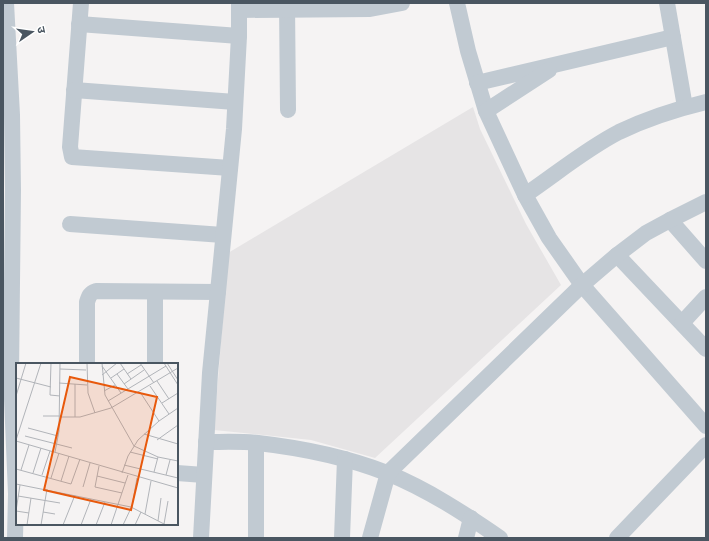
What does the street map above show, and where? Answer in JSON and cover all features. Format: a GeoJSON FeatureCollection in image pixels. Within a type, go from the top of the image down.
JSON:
{"type":"FeatureCollection","features":[{"type":"Feature","properties":{"kind":"street"},"geometry":{"type":"LineString","coordinates":[[81,3],[70,147],[72,157],[230,168]]}},
{"type":"Feature","properties":{"kind":"street"},"geometry":{"type":"LineString","coordinates":[[195,538],[201,538],[210,373],[230,168],[239,36],[239,7],[342,6],[370,9],[402,3]]}},
{"type":"Feature","properties":{"kind":"street"},"geometry":{"type":"LineString","coordinates":[[457,3],[468,51],[486,111],[525,195],[549,238],[582,285],[706,426]]}},
{"type":"Feature","properties":{"kind":"street"},"geometry":{"type":"LineString","coordinates":[[667,3],[685,107]]}},
{"type":"Feature","properties":{"kind":"street"},"geometry":{"type":"LineString","coordinates":[[287,6],[288,110]]}},
{"type":"Feature","properties":{"kind":"street"},"geometry":{"type":"LineString","coordinates":[[6,12],[12,115],[8,189],[7,375],[11,463],[16,494],[16,538]]}},
{"type":"Feature","properties":{"kind":"street"},"geometry":{"type":"LineString","coordinates":[[79,24],[239,36]]}},
{"type":"Feature","properties":{"kind":"street"},"geometry":{"type":"LineString","coordinates":[[477,83],[673,37]]}},
{"type":"Feature","properties":{"kind":"street"},"geometry":{"type":"LineString","coordinates":[[486,111],[559,64]]}},
{"type":"Feature","properties":{"kind":"street"},"geometry":{"type":"LineString","coordinates":[[74,90],[235,102]]}},
{"type":"Feature","properties":{"kind":"street"},"geometry":{"type":"LineString","coordinates":[[525,195],[602,142],[620,132],[637,124],[685,107],[706,102]]}},
{"type":"Feature","properties":{"kind":"street"},"geometry":{"type":"LineString","coordinates":[[370,538],[388,473],[582,285],[617,255],[646,233],[706,202]]}},
{"type":"Feature","properties":{"kind":"street"},"geometry":{"type":"LineString","coordinates":[[670,220],[706,261]]}},
{"type":"Feature","properties":{"kind":"street"},"geometry":{"type":"LineString","coordinates":[[70,224],[223,235]]}},
{"type":"Feature","properties":{"kind":"street"},"geometry":{"type":"LineString","coordinates":[[617,255],[706,349]]}},
{"type":"Feature","properties":{"kind":"street"},"geometry":{"type":"LineString","coordinates":[[87,363],[87,302],[89,296],[96,291],[218,292]]}},
{"type":"Feature","properties":{"kind":"street"},"geometry":{"type":"LineString","coordinates":[[155,292],[155,363]]}},
{"type":"Feature","properties":{"kind":"street"},"geometry":{"type":"LineString","coordinates":[[682,324],[706,297]]}},
{"type":"Feature","properties":{"kind":"street"},"geometry":{"type":"LineString","coordinates":[[206,442],[256,443],[315,451],[388,473],[426,492],[471,518],[500,538]]}},
{"type":"Feature","properties":{"kind":"street"},"geometry":{"type":"LineString","coordinates":[[256,443],[256,538]]}},
{"type":"Feature","properties":{"kind":"street"},"geometry":{"type":"LineString","coordinates":[[617,538],[706,444]]}},
{"type":"Feature","properties":{"kind":"street"},"geometry":{"type":"LineString","coordinates":[[342,538],[344,459]]}},
{"type":"Feature","properties":{"kind":"street"},"geometry":{"type":"LineString","coordinates":[[178,473],[204,476]]}},
{"type":"Feature","properties":{"kind":"street"},"geometry":{"type":"LineString","coordinates":[[466,538],[471,518]]}},
{"type":"Feature","properties":{"kind":"shaded area"},"geometry":{"type":"Polygon","coordinates":[[[473,107],[480,129],[526,224],[561,285],[375,458],[311,440],[214,430],[228,253],[473,107]]]}}]}
